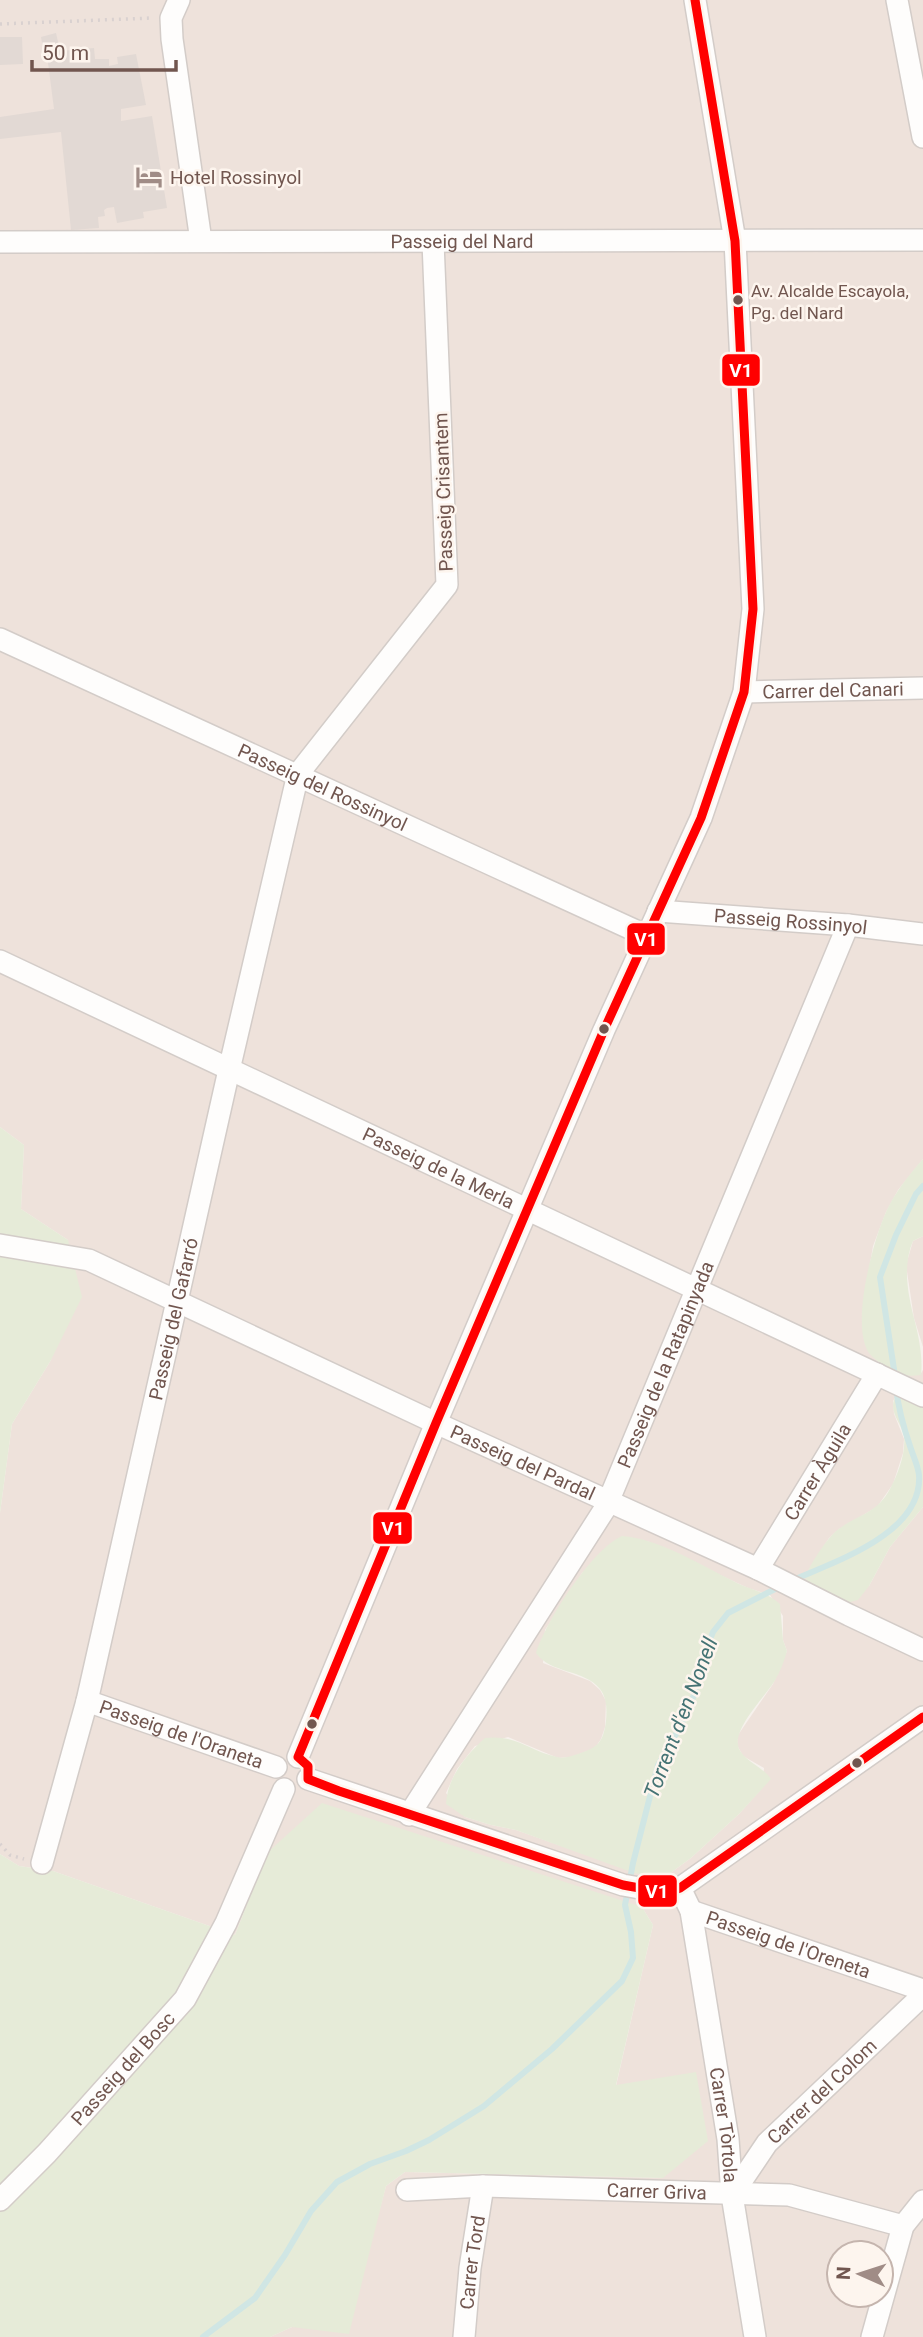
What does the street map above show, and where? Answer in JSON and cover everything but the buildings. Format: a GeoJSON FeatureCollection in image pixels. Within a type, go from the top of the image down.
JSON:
{"type":"FeatureCollection","features":[{"type":"Feature","properties":{"kind":"street"},"geometry":{"type":"LineString","coordinates":[[298,1757],[436,1423],[604,1030],[701,818],[744,692],[753,609],[735,241],[695,0]]}},
{"type":"Feature","properties":{"kind":"street"},"geometry":{"type":"LineString","coordinates":[[897,0],[923,136]]}},
{"type":"Feature","properties":{"kind":"street"},"geometry":{"type":"LineString","coordinates":[[175,9],[172,39],[201,241]]}},
{"type":"Feature","properties":{"kind":"street","name":"Passeig del Nard"},"geometry":{"type":"LineString","coordinates":[[0,242],[923,240]]}},
{"type":"Feature","properties":{"kind":"street","name":"Passeig Crisantem"},"geometry":{"type":"LineString","coordinates":[[298,774],[447,585],[433,243]]}},
{"type":"Feature","properties":{"kind":"street","name":"Passeig del Rossinyol"},"geometry":{"type":"LineString","coordinates":[[0,639],[647,936]]}},
{"type":"Feature","properties":{"kind":"street","name":"Carrer del Canari"},"geometry":{"type":"LineString","coordinates":[[744,692],[923,688]]}},
{"type":"Feature","properties":{"kind":"street","name":"Passeig del Gafarró"},"geometry":{"type":"LineString","coordinates":[[42,1863],[87,1701],[298,774]]}},
{"type":"Feature","properties":{"kind":"street","name":"Passeig Rossinyol"},"geometry":{"type":"LineString","coordinates":[[658,911],[848,925],[923,934]]}},
{"type":"Feature","properties":{"kind":"street","name":"Passeig de la Ratapinyada"},"geometry":{"type":"LineString","coordinates":[[409,1815],[608,1501],[848,925]]}},
{"type":"Feature","properties":{"kind":"street","name":"Passeig de la Merla"},"geometry":{"type":"LineString","coordinates":[[0,961],[923,1396]]}},
{"type":"Feature","properties":{"kind":"street","name":"Passeig del Pardal"},"geometry":{"type":"LineString","coordinates":[[0,1245],[89,1260],[436,1423],[758,1569],[923,1650]]}},
{"type":"Feature","properties":{"kind":"street","name":"Carrer Àguila"},"geometry":{"type":"LineString","coordinates":[[758,1569],[877,1374]]}},
{"type":"Feature","properties":{"kind":"street","name":"Passeig de l'Oraneta"},"geometry":{"type":"LineString","coordinates":[[87,1701],[276,1767]]}},
{"type":"Feature","properties":{"kind":"street"},"geometry":{"type":"LineString","coordinates":[[308,1779],[409,1815],[631,1887],[667,1893],[680,1888],[923,1717]]}},
{"type":"Feature","properties":{"kind":"street"},"geometry":{"type":"LineString","coordinates":[[298,1757],[308,1766],[308,1779],[298,1790],[284,1789],[277,1782],[276,1767],[285,1758],[298,1757]]}},
{"type":"Feature","properties":{"kind":"street","name":"Passeig del Bosc"},"geometry":{"type":"LineString","coordinates":[[0,2200],[47,2153],[185,1999],[226,1923],[284,1789]]}},
{"type":"Feature","properties":{"kind":"street","name":"Passeig de l'Oreneta"},"geometry":{"type":"LineString","coordinates":[[680,1888],[691,1911],[923,1990]]}},
{"type":"Feature","properties":{"kind":"street","name":"Carrer Tòrtola"},"geometry":{"type":"LineString","coordinates":[[691,1911],[728,2139],[732,2195],[755,2337]]}},
{"type":"Feature","properties":{"kind":"street","name":"Carrer del Colom"},"geometry":{"type":"LineString","coordinates":[[732,2195],[767,2143],[923,1995]]}},
{"type":"Feature","properties":{"kind":"street","name":"Carrer Griva"},"geometry":{"type":"LineString","coordinates":[[407,2190],[483,2186],[789,2195],[903,2227]]}},
{"type":"Feature","properties":{"kind":"street","name":"Carrer Tord"},"geometry":{"type":"LineString","coordinates":[[464,2337],[470,2268],[483,2186]]}},
{"type":"Feature","properties":{"kind":"street"},"geometry":{"type":"LineString","coordinates":[[872,2337],[903,2227],[923,2201]]}},
{"type":"Feature","properties":{"kind":"path"},"geometry":{"type":"LineString","coordinates":[[0,24],[175,9]]}},
{"type":"Feature","properties":{"kind":"path"},"geometry":{"type":"LineString","coordinates":[[0,1844],[10,1855],[42,1863]]}},
{"type":"Feature","properties":{"kind":"shaded area"},"geometry":{"type":"Polygon","coordinates":[[[0,0],[923,0],[923,1159],[898,1190],[886,1212],[873,1246],[869,1270],[877,1361],[897,1374],[920,1375],[923,1370],[923,1406],[903,1395],[896,1396],[893,1401],[894,1414],[904,1439],[903,1453],[893,1484],[877,1507],[839,1529],[829,1538],[808,1571],[869,1586],[890,1547],[923,1507],[923,2337],[270,2337],[292,2327],[369,2249],[386,2186],[405,2172],[663,2178],[616,2086],[653,1925],[642,1907],[267,1853],[235,1935],[53,1871],[19,1866],[0,1854],[0,1513],[12,1424],[51,1360],[68,1240],[21,1209],[24,1145],[0,1127],[0,0]],[[647,1541],[582,1573],[545,1630],[543,1663],[590,1681],[600,1690],[606,1701],[605,1727],[601,1739],[594,1749],[571,1757],[558,1758],[508,1737],[475,1746],[457,1769],[446,1793],[465,1817],[516,1830],[646,1876],[669,1874],[691,1858],[739,1814],[763,1787],[764,1768],[743,1756],[737,1745],[738,1735],[773,1684],[787,1651],[783,1640],[783,1616],[770,1595],[748,1588],[647,1541]]]}},
{"type":"Feature","properties":{"kind":"shaded area"},"geometry":{"type":"Polygon","coordinates":[[[923,1236],[923,1347],[914,1318],[906,1265],[913,1241],[923,1236]]]}},
{"type":"Feature","properties":{"kind":"green space"},"geometry":{"type":"Polygon","coordinates":[[[0,1127],[24,1145],[21,1209],[68,1240],[82,1297],[51,1360],[12,1424],[0,1513],[0,1127]]]}},
{"type":"Feature","properties":{"kind":"green space"},"geometry":{"type":"Polygon","coordinates":[[[923,1159],[923,1236],[913,1241],[907,1271],[908,1291],[920,1348],[921,1375],[906,1375],[890,1370],[869,1353],[864,1340],[863,1304],[875,1242],[886,1212],[898,1191],[923,1159]]]}},
{"type":"Feature","properties":{"kind":"green space"},"geometry":{"type":"Polygon","coordinates":[[[903,1395],[923,1406],[923,1507],[890,1547],[869,1586],[858,1600],[846,1603],[807,1583],[805,1577],[830,1537],[847,1523],[874,1508],[890,1489],[904,1449],[904,1436],[893,1407],[896,1396],[903,1395]]]}},
{"type":"Feature","properties":{"kind":"green space"},"geometry":{"type":"Polygon","coordinates":[[[622,1536],[666,1548],[775,1600],[780,1604],[783,1640],[787,1651],[782,1667],[744,1724],[738,1741],[742,1754],[771,1779],[739,1814],[691,1858],[669,1874],[658,1877],[634,1873],[516,1830],[465,1817],[446,1804],[454,1776],[485,1738],[505,1738],[562,1758],[590,1749],[601,1739],[605,1728],[606,1708],[600,1689],[585,1678],[550,1665],[536,1653],[549,1623],[584,1570],[610,1543],[622,1536]]]}},
{"type":"Feature","properties":{"kind":"green space"},"geometry":{"type":"Polygon","coordinates":[[[322,1803],[642,1907],[653,1925],[616,2085],[696,2072],[708,2141],[663,2178],[405,2172],[386,2186],[349,2334],[292,2327],[270,2337],[0,2337],[0,1854],[19,1866],[53,1871],[235,1935],[267,1853],[322,1803]]]}},
{"type":"Feature","properties":{"kind":"waterway","name":"Torrent d'en Nonell"},"geometry":{"type":"LineString","coordinates":[[895,1376],[880,1277],[896,1235],[916,1194],[923,1186]]}},
{"type":"Feature","properties":{"kind":"waterway","name":"Torrent d'en Nonell"},"geometry":{"type":"LineString","coordinates":[[791,1581],[872,1543],[907,1514],[916,1496],[919,1475],[898,1403],[896,1387]]}},
{"type":"Feature","properties":{"kind":"waterway","name":"Torrent d'en Nonell"},"geometry":{"type":"LineString","coordinates":[[203,2337],[255,2298],[311,2211],[337,2182],[370,2164],[429,2140],[484,2106],[552,2049],[622,1981],[633,1958],[625,1905],[658,1765],[679,1729],[694,1695],[703,1657],[713,1632],[728,1613],[781,1586]]}},
{"type":"Feature","properties":{"kind":"transit line","name":"V1"},"geometry":{"type":"LineString","coordinates":[[695,0],[735,241],[753,609],[744,692],[701,818],[604,1030],[436,1423],[298,1757],[308,1766],[308,1779],[339,1791],[623,1885],[667,1893],[680,1888],[923,1717]]}},
{"type":"Feature","properties":{"kind":"place","name":"Hotel Rossinyol"},"geometry":{"type":"Point","coordinates":[149,177]}},
{"type":"Feature","properties":{"kind":"place","name":"Av. Alcalde Escayola, Pg. del Nard"},"geometry":{"type":"Point","coordinates":[738,300]}}]}
